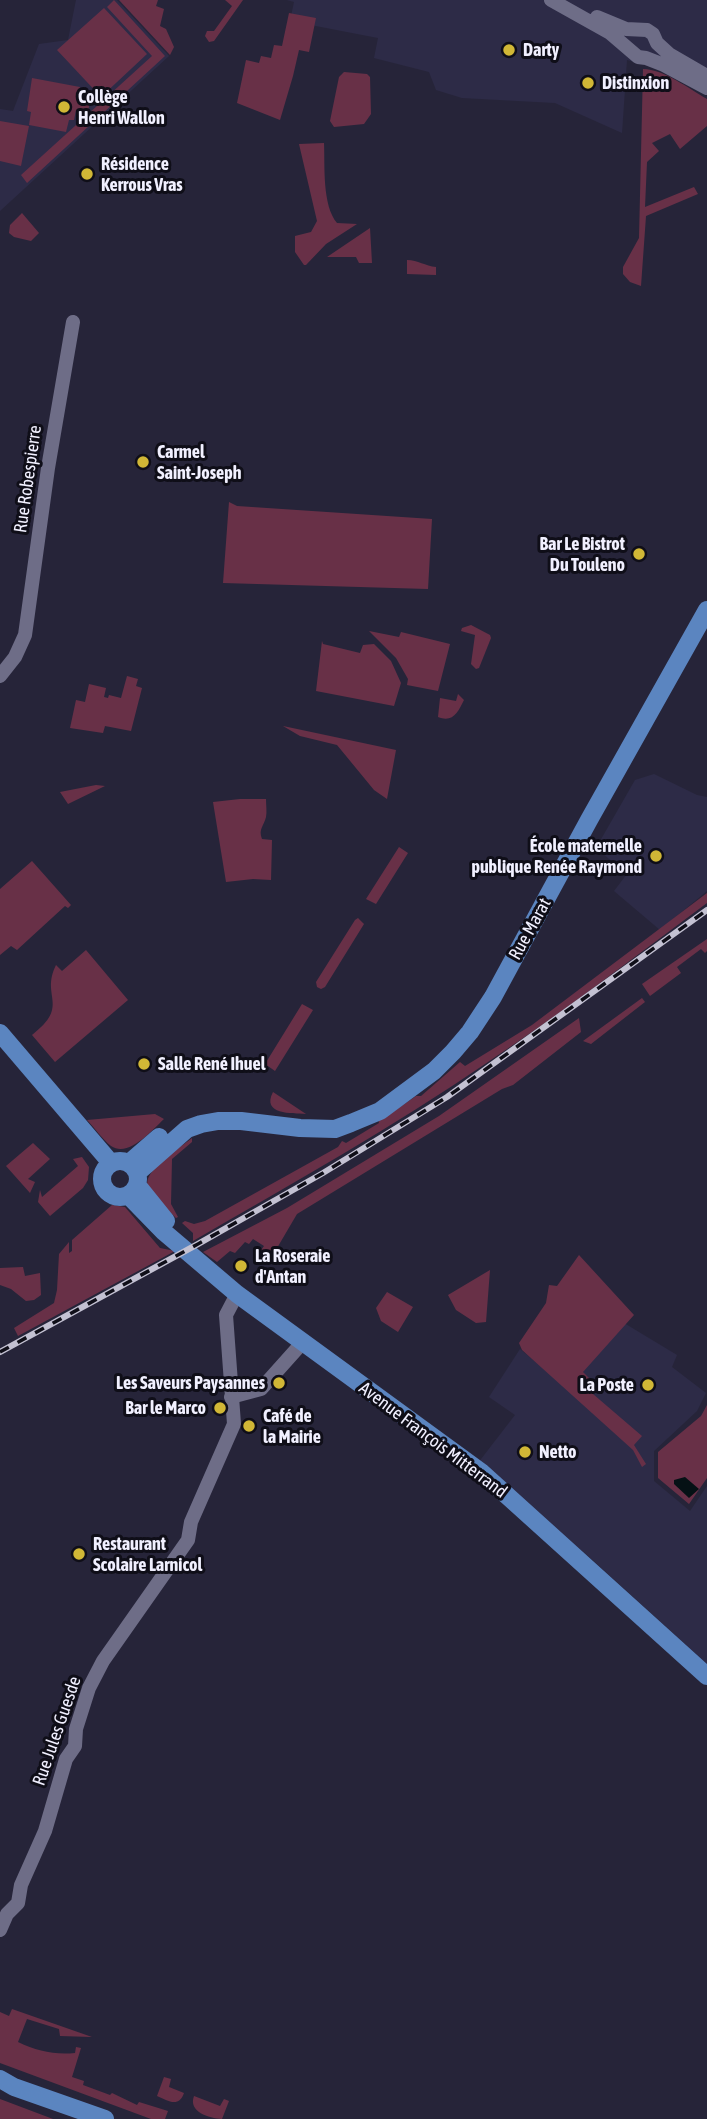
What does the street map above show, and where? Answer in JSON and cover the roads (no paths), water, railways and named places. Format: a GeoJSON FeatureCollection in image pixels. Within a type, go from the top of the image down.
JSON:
{"type":"FeatureCollection","features":[{"type":"Feature","properties":{"kind":"main road","name":"Rue Marat"},"geometry":{"type":"LineString","coordinates":[[124,1175],[167,1131],[186,1119],[211,1111],[305,1120],[333,1118],[415,1085],[453,1052],[482,1015],[707,610]]}},
{"type":"Feature","properties":{"kind":"main road"},"geometry":{"type":"LineString","coordinates":[[0,1033],[124,1175]]}},
{"type":"Feature","properties":{"kind":"main road"},"geometry":{"type":"LineString","coordinates":[[0,1047],[87,1147],[124,1175]]}},
{"type":"Feature","properties":{"kind":"main road","name":"Avenue François Mitterrand"},"geometry":{"type":"LineString","coordinates":[[124,1175],[164,1232],[237,1294],[481,1472],[707,1676]]}},
{"type":"Feature","properties":{"kind":"main road"},"geometry":{"type":"LineString","coordinates":[[5,2084],[105,2119]]}},
{"type":"Feature","properties":{"kind":"street"},"geometry":{"type":"LineString","coordinates":[[551,0],[610,33],[638,57],[664,65],[707,88]]}},
{"type":"Feature","properties":{"kind":"street"},"geometry":{"type":"LineString","coordinates":[[561,0],[626,29],[647,30],[669,54],[707,76]]}},
{"type":"Feature","properties":{"kind":"street"},"geometry":{"type":"LineString","coordinates":[[631,51],[630,39],[638,30]]}},
{"type":"Feature","properties":{"kind":"street"},"geometry":{"type":"LineString","coordinates":[[646,58],[655,52],[657,43]]}},
{"type":"Feature","properties":{"kind":"street","name":"Rue Robespierre"},"geometry":{"type":"LineString","coordinates":[[0,676],[15,657],[25,635],[48,468],[73,322]]}},
{"type":"Feature","properties":{"kind":"street"},"geometry":{"type":"LineString","coordinates":[[237,1294],[226,1315],[231,1397],[261,1389],[303,1342]]}},
{"type":"Feature","properties":{"kind":"street","name":"Rue Jules Guesde"},"geometry":{"type":"LineString","coordinates":[[0,1930],[7,1914],[18,1903],[21,1885],[45,1831],[66,1759],[75,1746],[76,1729],[89,1688],[103,1661],[188,1540],[191,1522],[234,1424],[231,1397]]}},
{"type":"Feature","properties":{"kind":"railway"},"geometry":{"type":"LineString","coordinates":[[0,1352],[323,1173],[447,1097],[707,910]]}},
{"type":"Feature","properties":{"kind":"place","name":"Darty"},"geometry":{"type":"Point","coordinates":[509,50]}},
{"type":"Feature","properties":{"kind":"place","name":"Distinxion"},"geometry":{"type":"Point","coordinates":[588,83]}},
{"type":"Feature","properties":{"kind":"place","name":"Collège Henri Wallon"},"geometry":{"type":"Point","coordinates":[64,107]}},
{"type":"Feature","properties":{"kind":"place","name":"Résidence Kerrous Vras"},"geometry":{"type":"Point","coordinates":[87,174]}},
{"type":"Feature","properties":{"kind":"place","name":"Carmel Saint-Joseph"},"geometry":{"type":"Point","coordinates":[143,462]}},
{"type":"Feature","properties":{"kind":"place","name":"Bar Le Bistrot Du Touleno"},"geometry":{"type":"Point","coordinates":[639,554]}},
{"type":"Feature","properties":{"kind":"place","name":"École maternelle publique Renée Raymond"},"geometry":{"type":"Point","coordinates":[656,856]}},
{"type":"Feature","properties":{"kind":"place","name":"Salle René Ihuel"},"geometry":{"type":"Point","coordinates":[144,1064]}},
{"type":"Feature","properties":{"kind":"place","name":"La Roseraie d'Antan"},"geometry":{"type":"Point","coordinates":[241,1266]}},
{"type":"Feature","properties":{"kind":"place","name":"Les Saveurs Paysannes"},"geometry":{"type":"Point","coordinates":[279,1383]}},
{"type":"Feature","properties":{"kind":"place","name":"La Poste"},"geometry":{"type":"Point","coordinates":[648,1385]}},
{"type":"Feature","properties":{"kind":"place","name":"Bar le Marco"},"geometry":{"type":"Point","coordinates":[220,1408]}},
{"type":"Feature","properties":{"kind":"place","name":"Café de la Mairie"},"geometry":{"type":"Point","coordinates":[249,1426]}},
{"type":"Feature","properties":{"kind":"place","name":"Netto"},"geometry":{"type":"Point","coordinates":[525,1452]}},
{"type":"Feature","properties":{"kind":"place","name":"Restaurant Scolaire Larnicol"},"geometry":{"type":"Point","coordinates":[79,1554]}}]}
